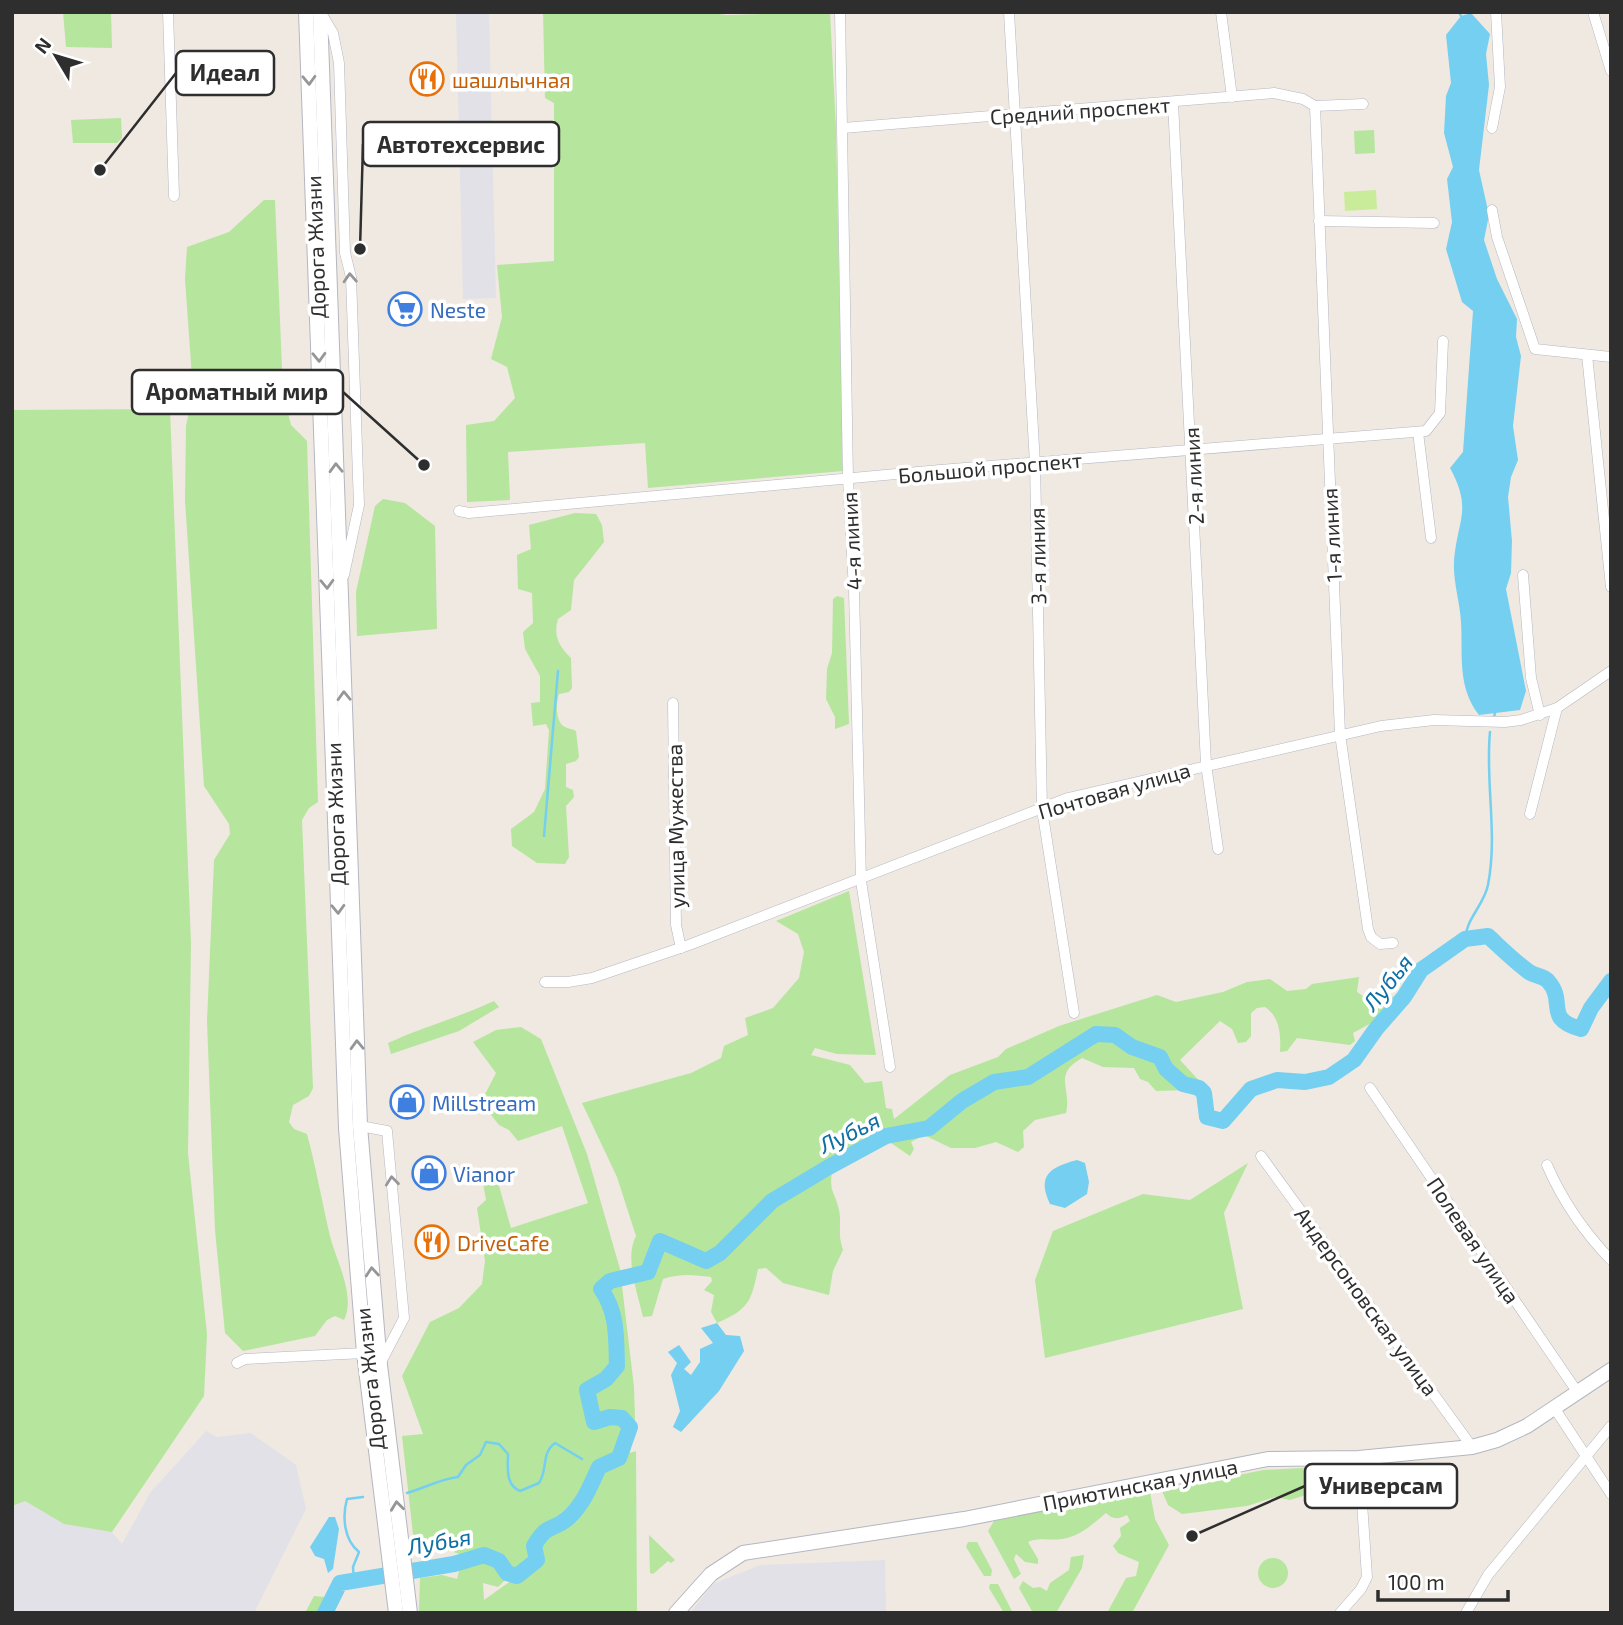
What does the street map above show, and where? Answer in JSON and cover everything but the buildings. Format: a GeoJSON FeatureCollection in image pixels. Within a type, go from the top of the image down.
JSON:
{"type":"FeatureCollection","features":[{"type":"Feature","properties":{"kind":"main road","name":"Дорога Жизни"},"geometry":{"type":"LineString","coordinates":[[306,12],[346,1128],[364,1353],[397,1555]]}},
{"type":"Feature","properties":{"kind":"main road","name":"Дорога Жизни"},"geometry":{"type":"LineString","coordinates":[[320,12],[359,1126],[401,1596],[396,1613]]}},
{"type":"Feature","properties":{"kind":"main road","name":"Приютинская улица"},"geometry":{"type":"LineString","coordinates":[[676,1613],[711,1574],[743,1553],[964,1519],[1268,1459],[1359,1458],[1472,1447],[1511,1435],[1555,1409],[1611,1370]]}},
{"type":"Feature","properties":{"kind":"main road","name":"Дорога Жизни"},"geometry":{"type":"LineString","coordinates":[[401,1596],[410,1613]]}},
{"type":"Feature","properties":{"kind":"street"},"geometry":{"type":"LineString","coordinates":[[168,12],[174,195]]}},
{"type":"Feature","properties":{"kind":"street"},"geometry":{"type":"LineString","coordinates":[[320,12],[333,33],[339,63],[359,506],[340,589]]}},
{"type":"Feature","properties":{"kind":"street","name":"4-я линия"},"geometry":{"type":"LineString","coordinates":[[840,12],[848,479],[854,590],[861,881],[890,1067]]}},
{"type":"Feature","properties":{"kind":"street","name":"3-я линия"},"geometry":{"type":"LineString","coordinates":[[1009,12],[1035,464],[1042,808],[1074,1013]]}},
{"type":"Feature","properties":{"kind":"street"},"geometry":{"type":"LineString","coordinates":[[1221,12],[1232,97]]}},
{"type":"Feature","properties":{"kind":"street"},"geometry":{"type":"LineString","coordinates":[[1492,128],[1500,87],[1496,12]]}},
{"type":"Feature","properties":{"kind":"street"},"geometry":{"type":"LineString","coordinates":[[1593,12],[1611,71]]}},
{"type":"Feature","properties":{"kind":"street","name":"Средний проспект"},"geometry":{"type":"LineString","coordinates":[[843,128],[1274,93],[1303,99],[1315,106]]}},
{"type":"Feature","properties":{"kind":"street","name":"2-я линия"},"geometry":{"type":"LineString","coordinates":[[1173,103],[1206,764],[1218,849]]}},
{"type":"Feature","properties":{"kind":"street"},"geometry":{"type":"LineString","coordinates":[[1315,106],[1363,104]]}},
{"type":"Feature","properties":{"kind":"street","name":"1-я линия"},"geometry":{"type":"LineString","coordinates":[[1315,106],[1326,437],[1340,734],[1368,929],[1371,937],[1380,944],[1393,943]]}},
{"type":"Feature","properties":{"kind":"street"},"geometry":{"type":"LineString","coordinates":[[1492,210],[1497,237],[1535,349],[1611,357]]}},
{"type":"Feature","properties":{"kind":"street"},"geometry":{"type":"LineString","coordinates":[[1319,221],[1434,223]]}},
{"type":"Feature","properties":{"kind":"street"},"geometry":{"type":"LineString","coordinates":[[1431,538],[1418,432],[1431,427],[1440,413],[1443,341]]}},
{"type":"Feature","properties":{"kind":"street"},"geometry":{"type":"LineString","coordinates":[[1587,355],[1611,587]]}},
{"type":"Feature","properties":{"kind":"street","name":"Большой проспект"},"geometry":{"type":"LineString","coordinates":[[459,511],[469,513],[1326,437],[1418,432]]}},
{"type":"Feature","properties":{"kind":"street"},"geometry":{"type":"LineString","coordinates":[[1522,575],[1531,678],[1539,715]]}},
{"type":"Feature","properties":{"kind":"street","name":"Почтовая улица"},"geometry":{"type":"LineString","coordinates":[[545,982],[592,978],[681,948],[861,881],[1068,798],[1340,734],[1408,722],[1505,722],[1539,715],[1556,708],[1611,671]]}},
{"type":"Feature","properties":{"kind":"street","name":"улица Мужества"},"geometry":{"type":"LineString","coordinates":[[674,703],[676,925],[681,948]]}},
{"type":"Feature","properties":{"kind":"street"},"geometry":{"type":"LineString","coordinates":[[1530,814],[1556,708]]}},
{"type":"Feature","properties":{"kind":"street","name":"Полевая улица"},"geometry":{"type":"LineString","coordinates":[[1370,1088],[1578,1393]]}},
{"type":"Feature","properties":{"kind":"street"},"geometry":{"type":"LineString","coordinates":[[359,1126],[387,1131],[397,1229],[404,1318],[380,1365]]}},
{"type":"Feature","properties":{"kind":"street","name":"Андерсоновская улица"},"geometry":{"type":"LineString","coordinates":[[1261,1156],[1472,1447]]}},
{"type":"Feature","properties":{"kind":"street"},"geometry":{"type":"LineString","coordinates":[[1547,1166],[1561,1199],[1611,1260]]}},
{"type":"Feature","properties":{"kind":"street"},"geometry":{"type":"LineString","coordinates":[[237,1363],[245,1359],[364,1353]]}},
{"type":"Feature","properties":{"kind":"street"},"geometry":{"type":"LineString","coordinates":[[1555,1409],[1611,1494]]}},
{"type":"Feature","properties":{"kind":"street"},"geometry":{"type":"LineString","coordinates":[[1466,1613],[1488,1575],[1585,1454],[1611,1426]]}},
{"type":"Feature","properties":{"kind":"street"},"geometry":{"type":"LineString","coordinates":[[1340,1613],[1361,1589],[1367,1577],[1359,1458]]}},
{"type":"Feature","properties":{"kind":"shaded area"},"geometry":{"type":"Polygon","coordinates":[[[456,12],[489,12],[496,298],[463,299],[456,12]]]}},
{"type":"Feature","properties":{"kind":"shaded area"},"geometry":{"type":"Polygon","coordinates":[[[206,1431],[217,1437],[251,1433],[296,1465],[306,1509],[254,1613],[12,1613],[12,1506],[25,1501],[64,1524],[112,1532],[122,1544],[150,1493],[206,1431]]]}},
{"type":"Feature","properties":{"kind":"shaded area"},"geometry":{"type":"Polygon","coordinates":[[[885,1560],[886,1613],[690,1613],[713,1584],[760,1565],[885,1560]]]}},
{"type":"Feature","properties":{"kind":"green space"},"geometry":{"type":"Polygon","coordinates":[[[63,12],[111,12],[112,48],[66,47],[63,12]]]}},
{"type":"Feature","properties":{"kind":"green space"},"geometry":{"type":"Polygon","coordinates":[[[543,12],[707,12],[726,15],[830,12],[836,128],[843,471],[648,488],[645,443],[508,452],[510,500],[467,502],[466,425],[494,421],[515,398],[507,367],[491,359],[502,317],[497,265],[554,261],[554,103],[545,98],[543,12]]]}},
{"type":"Feature","properties":{"kind":"green space"},"geometry":{"type":"Polygon","coordinates":[[[121,118],[122,138],[117,143],[73,143],[71,120],[121,118]]]}},
{"type":"Feature","properties":{"kind":"green space"},"geometry":{"type":"Polygon","coordinates":[[[1374,130],[1375,153],[1355,154],[1354,131],[1374,130]]]}},
{"type":"Feature","properties":{"kind":"green space"},"geometry":{"type":"Polygon","coordinates":[[[1376,190],[1377,209],[1345,211],[1344,192],[1376,190]]]}},
{"type":"Feature","properties":{"kind":"green space"},"geometry":{"type":"Polygon","coordinates":[[[264,200],[275,200],[283,393],[291,425],[307,441],[318,802],[309,808],[302,820],[313,1088],[309,1096],[293,1105],[289,1122],[294,1129],[307,1134],[330,1236],[344,1278],[348,1300],[344,1320],[335,1316],[327,1320],[315,1336],[243,1351],[225,1333],[215,1230],[207,1021],[214,860],[230,834],[229,824],[204,786],[185,500],[186,426],[193,392],[185,279],[187,247],[229,232],[264,200]]]}},
{"type":"Feature","properties":{"kind":"green space"},"geometry":{"type":"Polygon","coordinates":[[[170,409],[191,943],[188,1153],[207,1334],[204,1396],[112,1532],[64,1524],[25,1501],[12,1506],[12,410],[170,409]]]}},
{"type":"Feature","properties":{"kind":"green space"},"geometry":{"type":"Polygon","coordinates":[[[383,499],[405,503],[435,526],[437,629],[357,636],[356,592],[375,506],[383,499]]]}},
{"type":"Feature","properties":{"kind":"green space"},"geometry":{"type":"Polygon","coordinates":[[[575,513],[596,514],[602,525],[604,542],[574,580],[571,610],[558,619],[556,631],[563,649],[571,658],[572,688],[569,692],[559,694],[558,717],[562,725],[576,731],[579,757],[566,764],[566,787],[573,790],[574,797],[566,806],[569,857],[565,864],[537,863],[512,846],[511,829],[534,812],[545,789],[549,730],[546,724],[533,726],[531,703],[540,702],[540,676],[525,649],[523,632],[533,623],[532,593],[518,589],[517,555],[531,549],[529,525],[575,513]]]}},
{"type":"Feature","properties":{"kind":"green space"},"geometry":{"type":"Polygon","coordinates":[[[837,596],[844,598],[849,724],[835,729],[835,717],[826,699],[827,669],[832,653],[833,599],[837,596]]]}},
{"type":"Feature","properties":{"kind":"green space"},"geometry":{"type":"Polygon","coordinates":[[[849,891],[876,1055],[837,1054],[815,1048],[811,1055],[850,1065],[865,1083],[882,1081],[886,1108],[892,1109],[894,1119],[950,1075],[998,1057],[1006,1049],[1059,1026],[1157,995],[1176,1002],[1223,992],[1247,982],[1270,979],[1287,991],[1359,977],[1357,992],[1363,996],[1388,991],[1393,997],[1373,1022],[1353,1033],[1355,1041],[1350,1045],[1297,1038],[1287,1051],[1280,1052],[1277,1021],[1265,1007],[1257,1008],[1251,1013],[1251,1036],[1246,1042],[1238,1043],[1232,1029],[1220,1021],[1180,1060],[1205,1087],[1207,1102],[1201,1102],[1199,1094],[1192,1090],[1156,1091],[1148,1082],[1140,1079],[1134,1068],[1103,1067],[1082,1058],[1073,1064],[1065,1076],[1066,1113],[1035,1120],[1023,1131],[1024,1147],[1018,1152],[996,1142],[975,1148],[951,1148],[924,1135],[911,1142],[914,1149],[910,1156],[891,1143],[877,1146],[832,1171],[832,1188],[839,1210],[843,1250],[833,1271],[829,1295],[783,1283],[766,1268],[758,1269],[747,1303],[736,1313],[717,1323],[711,1312],[714,1295],[704,1290],[712,1281],[711,1277],[676,1276],[663,1279],[652,1316],[643,1317],[635,1287],[631,1255],[636,1236],[617,1177],[582,1103],[691,1073],[721,1058],[724,1046],[748,1035],[745,1018],[773,1008],[799,978],[804,952],[798,934],[776,921],[849,891]]]}},
{"type":"Feature","properties":{"kind":"green space"},"geometry":{"type":"Polygon","coordinates":[[[494,1001],[499,1007],[459,1031],[391,1054],[388,1043],[494,1001]]]}},
{"type":"Feature","properties":{"kind":"green space"},"geometry":{"type":"Polygon","coordinates":[[[521,1027],[541,1039],[587,1154],[620,1269],[634,1387],[635,1419],[630,1453],[636,1451],[637,1613],[419,1613],[420,1578],[442,1575],[457,1579],[463,1555],[437,1547],[437,1532],[425,1562],[414,1543],[402,1436],[423,1434],[402,1376],[430,1322],[459,1308],[482,1284],[485,1261],[477,1208],[486,1200],[482,1177],[495,1172],[511,1228],[588,1203],[562,1126],[518,1141],[509,1130],[499,1125],[481,1102],[496,1073],[473,1042],[496,1030],[521,1027]],[[507,1578],[498,1587],[483,1583],[484,1600],[515,1578],[507,1578]]]}},
{"type":"Feature","properties":{"kind":"green space"},"geometry":{"type":"Polygon","coordinates":[[[1248,1163],[1224,1213],[1243,1309],[1045,1358],[1035,1280],[1053,1231],[1143,1194],[1190,1200],[1248,1163]]]}},
{"type":"Feature","properties":{"kind":"green space"},"geometry":{"type":"Polygon","coordinates":[[[1339,1466],[1347,1469],[1332,1487],[1290,1500],[1275,1497],[1247,1506],[1182,1514],[1168,1505],[1162,1491],[1263,1470],[1339,1466]]]}},
{"type":"Feature","properties":{"kind":"green space"},"geometry":{"type":"Polygon","coordinates":[[[1146,1489],[1150,1492],[1155,1519],[1169,1545],[1132,1613],[1107,1613],[1126,1578],[1136,1576],[1139,1562],[1118,1553],[1113,1546],[1121,1536],[1120,1528],[1130,1521],[1127,1515],[1116,1518],[1106,1513],[1074,1536],[1028,1542],[1038,1564],[1025,1562],[1016,1554],[1014,1559],[1021,1574],[1014,1579],[988,1531],[994,1521],[1146,1489]]]}},
{"type":"Feature","properties":{"kind":"green space"},"geometry":{"type":"Polygon","coordinates":[[[649,1535],[675,1560],[671,1563],[668,1561],[653,1574],[650,1573],[649,1535]]]}},
{"type":"Feature","properties":{"kind":"green space"},"geometry":{"type":"Polygon","coordinates":[[[968,1542],[977,1542],[992,1570],[991,1576],[984,1576],[966,1547],[968,1542]]]}},
{"type":"Feature","properties":{"kind":"green space"},"geometry":{"type":"Polygon","coordinates":[[[1084,1555],[1082,1568],[1056,1613],[1033,1613],[1019,1588],[1023,1581],[1033,1588],[1040,1587],[1047,1591],[1050,1583],[1069,1570],[1071,1557],[1084,1555]]]}},
{"type":"Feature","properties":{"kind":"green space"},"geometry":{"type":"Polygon","coordinates":[[[1273,1558],[1279,1559],[1287,1567],[1287,1579],[1279,1587],[1273,1588],[1267,1587],[1259,1579],[1258,1573],[1259,1567],[1267,1559],[1273,1558]]]}},
{"type":"Feature","properties":{"kind":"green space"},"geometry":{"type":"Polygon","coordinates":[[[990,1584],[998,1584],[1013,1613],[1004,1613],[989,1588],[990,1584]]]}},
{"type":"Feature","properties":{"kind":"green space"},"geometry":{"type":"Polygon","coordinates":[[[314,1596],[325,1597],[319,1613],[305,1613],[314,1596]]]}},
{"type":"Feature","properties":{"kind":"water"},"geometry":{"type":"Polygon","coordinates":[[[1471,13],[1490,34],[1486,54],[1489,85],[1479,170],[1489,215],[1484,240],[1497,279],[1517,319],[1516,337],[1521,356],[1513,426],[1518,460],[1511,477],[1508,497],[1512,541],[1511,573],[1506,589],[1526,691],[1520,710],[1479,715],[1467,693],[1462,670],[1460,614],[1454,562],[1462,505],[1457,482],[1450,468],[1463,452],[1473,311],[1462,302],[1446,249],[1452,222],[1447,179],[1453,167],[1444,133],[1446,96],[1451,83],[1446,35],[1461,16],[1471,13]]]}},
{"type":"Feature","properties":{"kind":"water"},"geometry":{"type":"Polygon","coordinates":[[[1077,1160],[1085,1163],[1089,1182],[1087,1194],[1065,1208],[1050,1204],[1045,1186],[1049,1174],[1053,1169],[1077,1160]]]}},
{"type":"Feature","properties":{"kind":"water"},"geometry":{"type":"Polygon","coordinates":[[[717,1323],[726,1335],[740,1336],[744,1351],[719,1391],[681,1432],[673,1427],[680,1411],[671,1375],[677,1363],[668,1352],[679,1345],[691,1362],[684,1369],[691,1375],[700,1362],[700,1349],[713,1343],[701,1328],[717,1323]]]}},
{"type":"Feature","properties":{"kind":"water"},"geometry":{"type":"Polygon","coordinates":[[[329,1517],[335,1517],[339,1529],[333,1569],[328,1573],[324,1559],[315,1556],[310,1547],[329,1517]]]}},
{"type":"Feature","properties":{"kind":"waterway"},"geometry":{"type":"LineString","coordinates":[[1459,12],[1461,16]]}},
{"type":"Feature","properties":{"kind":"waterway"},"geometry":{"type":"LineString","coordinates":[[544,836],[558,671]]}},
{"type":"Feature","properties":{"kind":"waterway"},"geometry":{"type":"LineString","coordinates":[[1494,717],[1495,713]]}},
{"type":"Feature","properties":{"kind":"waterway"},"geometry":{"type":"LineString","coordinates":[[1465,939],[1468,925],[1486,892],[1491,866],[1490,732]]}},
{"type":"Feature","properties":{"kind":"waterway","name":"Лубья"},"geometry":{"type":"LineString","coordinates":[[325,1613],[340,1583],[454,1564],[484,1555],[499,1561],[507,1573],[517,1576],[537,1560],[534,1546],[542,1534],[573,1514],[586,1495],[599,1467],[619,1458],[630,1427],[622,1418],[610,1417],[594,1422],[587,1390],[606,1379],[617,1366],[611,1307],[601,1289],[610,1281],[648,1272],[660,1241],[706,1261],[720,1253],[772,1201],[827,1168],[886,1136],[929,1128],[962,1101],[994,1082],[1028,1077],[1096,1034],[1115,1035],[1132,1047],[1160,1057],[1166,1069],[1183,1084],[1199,1088],[1204,1093],[1207,1117],[1223,1121],[1251,1089],[1277,1080],[1305,1082],[1329,1077],[1354,1060],[1404,997],[1421,970],[1465,939],[1488,936],[1529,972],[1546,979],[1556,996],[1557,1009],[1562,1020],[1581,1029],[1591,1008],[1611,981]]}},
{"type":"Feature","properties":{"kind":"waterway"},"geometry":{"type":"LineString","coordinates":[[407,1493],[458,1477],[466,1465],[480,1455],[486,1442],[499,1444],[508,1454],[510,1480],[520,1491],[539,1483],[546,1457],[555,1443],[582,1459]]}},
{"type":"Feature","properties":{"kind":"waterway"},"geometry":{"type":"LineString","coordinates":[[354,1582],[353,1567],[359,1552],[347,1535],[345,1513],[347,1499],[363,1497]]}},
{"type":"Feature","properties":{"kind":"place","name":"шашлычная"},"geometry":{"type":"Point","coordinates":[427,79]}},
{"type":"Feature","properties":{"kind":"place","name":"Идеал"},"geometry":{"type":"Point","coordinates":[100,170]}},
{"type":"Feature","properties":{"kind":"place","name":"Автотехсервис"},"geometry":{"type":"Point","coordinates":[360,249]}},
{"type":"Feature","properties":{"kind":"place","name":"Neste"},"geometry":{"type":"Point","coordinates":[405,309]}},
{"type":"Feature","properties":{"kind":"place","name":"Ароматный мир"},"geometry":{"type":"Point","coordinates":[424,465]}},
{"type":"Feature","properties":{"kind":"place","name":"Millstream"},"geometry":{"type":"Point","coordinates":[407,1102]}},
{"type":"Feature","properties":{"kind":"place","name":"Vianor"},"geometry":{"type":"Point","coordinates":[429,1173]}},
{"type":"Feature","properties":{"kind":"place","name":"DriveCafe"},"geometry":{"type":"Point","coordinates":[432,1242]}},
{"type":"Feature","properties":{"kind":"place","name":"Универсам"},"geometry":{"type":"Point","coordinates":[1192,1536]}}]}
